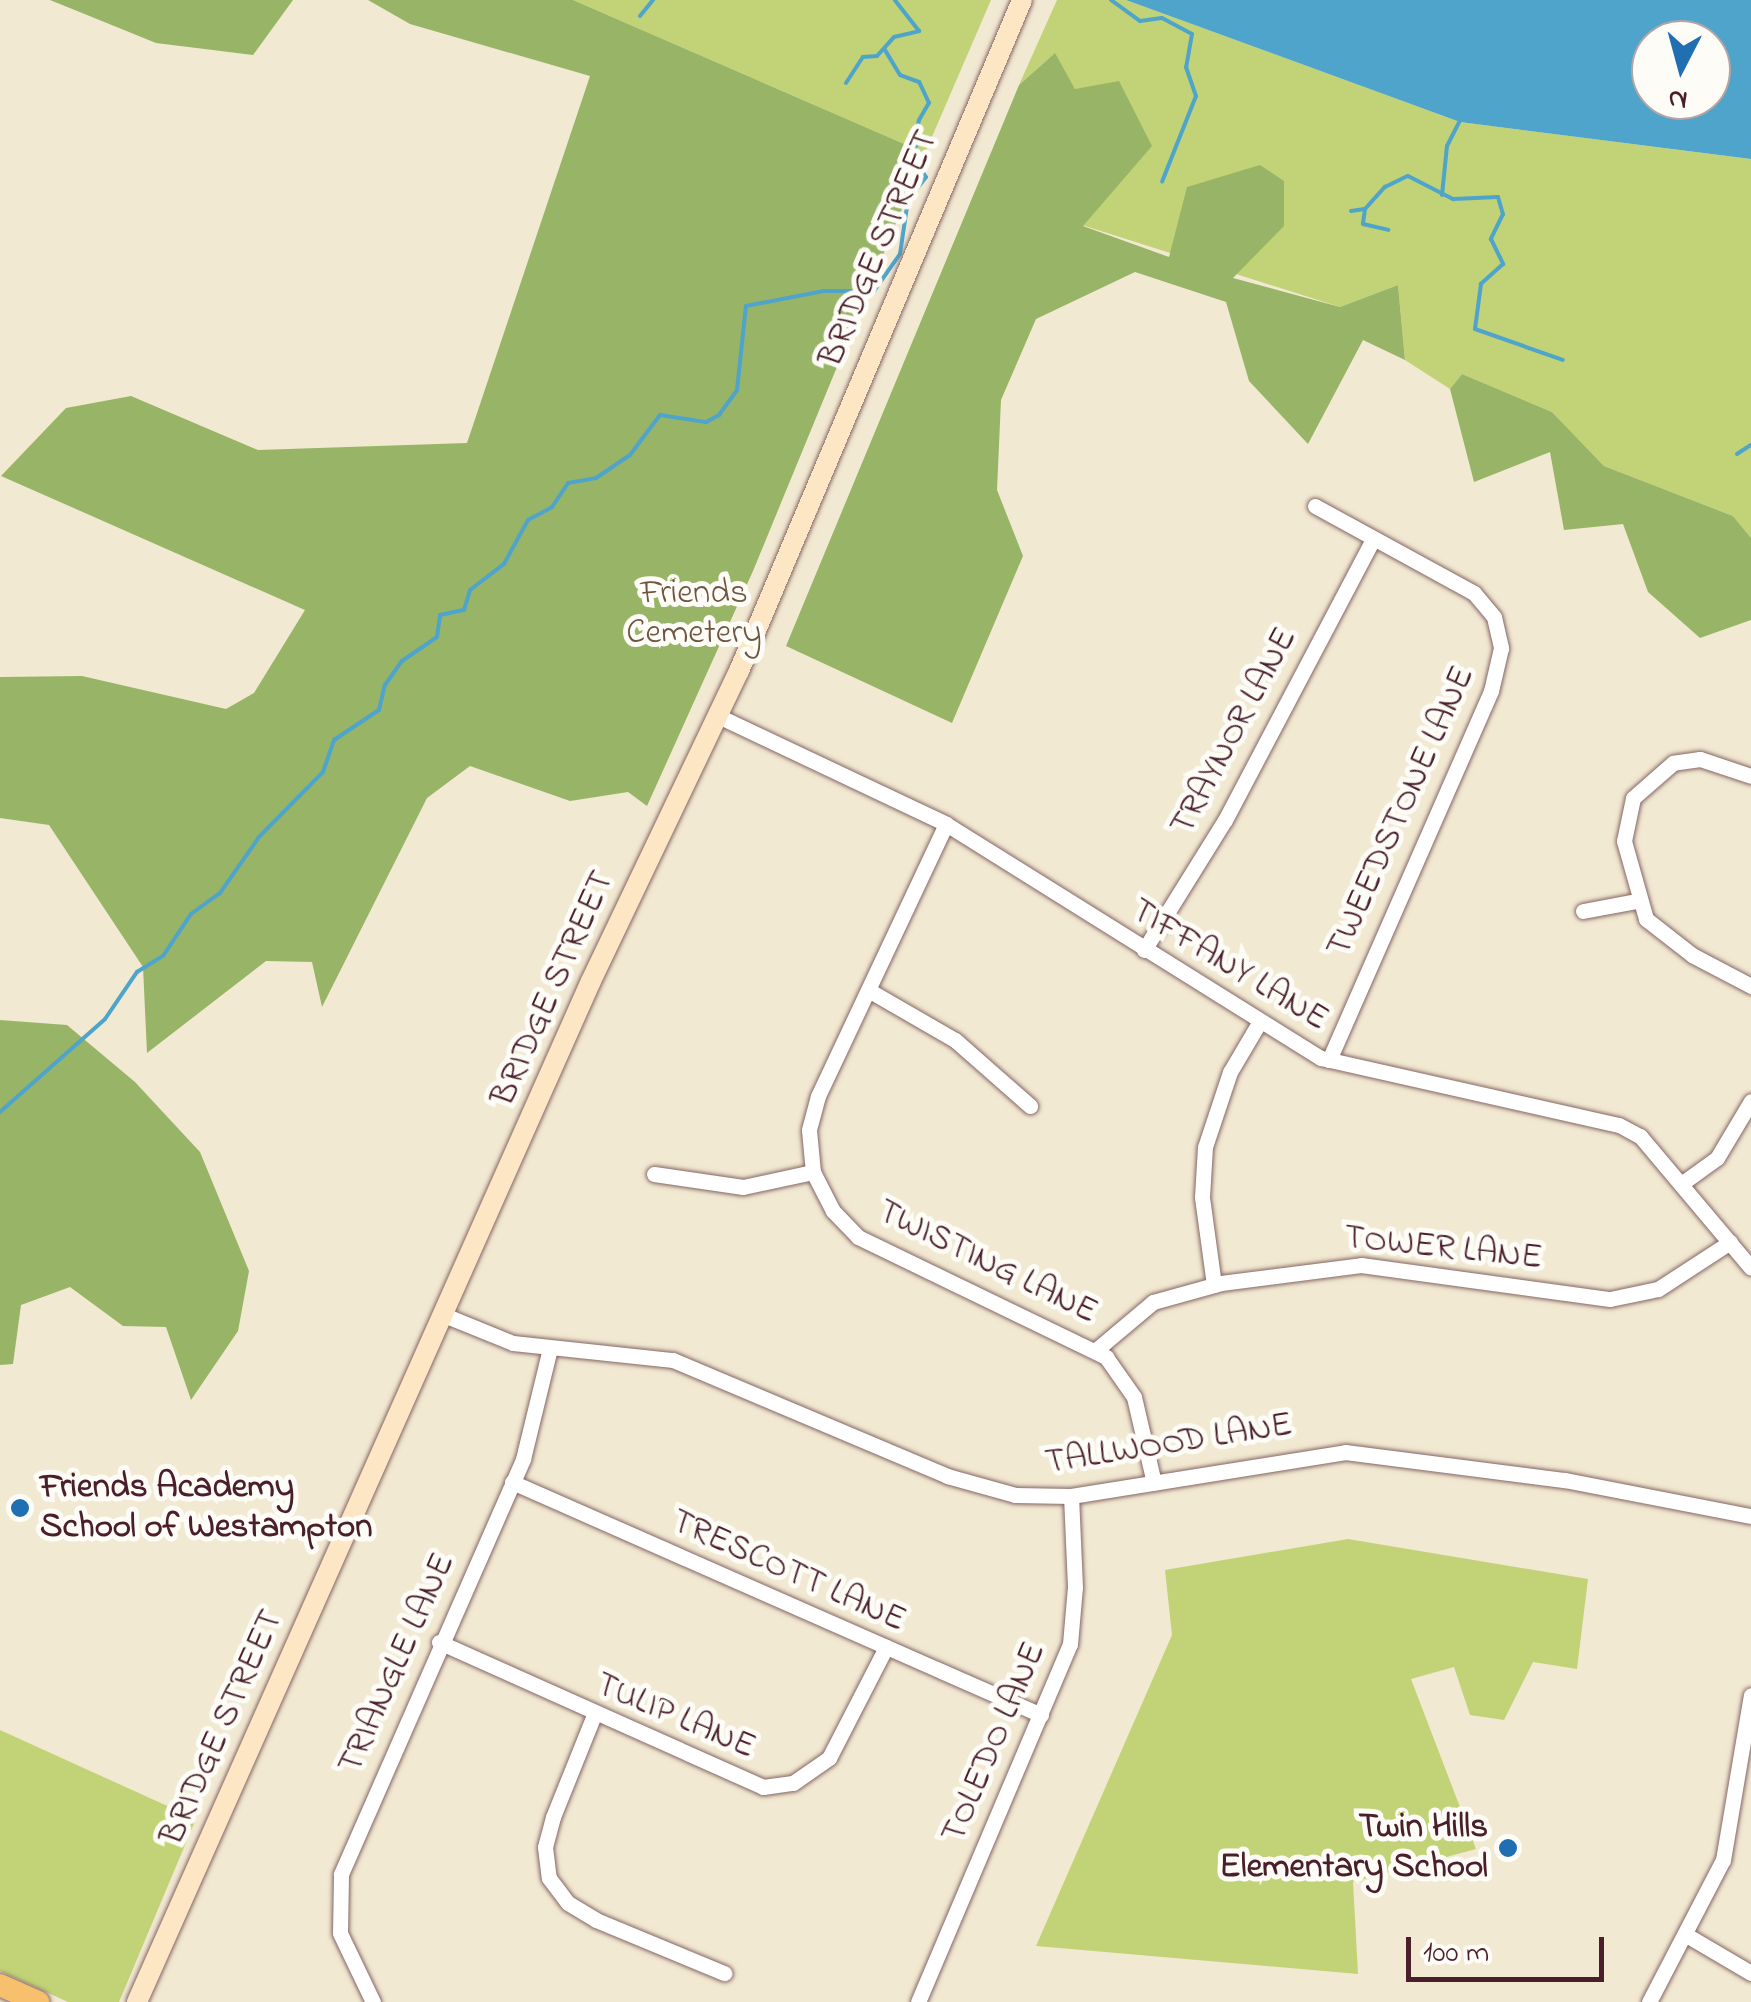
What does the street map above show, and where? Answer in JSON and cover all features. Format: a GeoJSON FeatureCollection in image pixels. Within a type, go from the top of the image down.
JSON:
{"type":"FeatureCollection","features":[{"type":"Feature","properties":{"kind":"main road","name":"BRIDGE STREET"},"geometry":{"type":"LineString","coordinates":[[137,2002],[590,981],[718,716],[1022,0]]}},
{"type":"Feature","properties":{"kind":"main road"},"geometry":{"type":"LineString","coordinates":[[0,1985],[38,2002]]}},
{"type":"Feature","properties":{"kind":"street","name":"TWEEDSTONE LANE"},"geometry":{"type":"LineString","coordinates":[[1315,506],[1445,573],[1486,604],[1499,632],[1500,663],[1330,1060]]}},
{"type":"Feature","properties":{"kind":"street","name":"TRAYNOR LANE"},"geometry":{"type":"LineString","coordinates":[[1144,950],[1225,820],[1372,538]]}},
{"type":"Feature","properties":{"kind":"street","name":"TIFFANY LANE"},"geometry":{"type":"LineString","coordinates":[[718,716],[946,824],[1259,1023],[1330,1060],[1597,1116],[1640,1136],[1751,1268]]}},
{"type":"Feature","properties":{"kind":"street"},"geometry":{"type":"LineString","coordinates":[[1751,776],[1686,760],[1661,769],[1641,787],[1625,826],[1637,901],[1646,919],[1692,955],[1751,986]]}},
{"type":"Feature","properties":{"kind":"street","name":"TWISTING LANE"},"geometry":{"type":"LineString","coordinates":[[946,824],[812,1113],[813,1172],[833,1211],[858,1237],[1096,1350],[1134,1397],[1154,1483]]}},
{"type":"Feature","properties":{"kind":"street"},"geometry":{"type":"LineString","coordinates":[[1584,911],[1637,901]]}},
{"type":"Feature","properties":{"kind":"street"},"geometry":{"type":"LineString","coordinates":[[870,992],[955,1040],[1030,1106]]}},
{"type":"Feature","properties":{"kind":"street"},"geometry":{"type":"LineString","coordinates":[[1214,1285],[1202,1197],[1205,1147],[1230,1072],[1259,1023]]}},
{"type":"Feature","properties":{"kind":"street"},"geometry":{"type":"LineString","coordinates":[[1681,1184],[1717,1158],[1751,1101]]}},
{"type":"Feature","properties":{"kind":"street"},"geometry":{"type":"LineString","coordinates":[[654,1174],[743,1187],[813,1172]]}},
{"type":"Feature","properties":{"kind":"street","name":"TOWER LANE"},"geometry":{"type":"LineString","coordinates":[[1096,1350],[1154,1302],[1214,1285],[1361,1265],[1610,1300],[1658,1290],[1730,1242]]}},
{"type":"Feature","properties":{"kind":"street","name":"TALLWOOD LANE"},"geometry":{"type":"LineString","coordinates":[[444,1314],[498,1339],[673,1360],[947,1476],[1015,1495],[1071,1496],[1345,1452],[1565,1480],[1751,1516]]}},
{"type":"Feature","properties":{"kind":"street","name":"TRIANGLE LANE"},"geometry":{"type":"LineString","coordinates":[[373,2002],[345,1953],[337,1894],[439,1642],[529,1442],[550,1348]]}},
{"type":"Feature","properties":{"kind":"street","name":"TRESCOTT LANE"},"geometry":{"type":"LineString","coordinates":[[512,1482],[1042,1715]]}},
{"type":"Feature","properties":{"kind":"street","name":"TOLEDO LANE"},"geometry":{"type":"LineString","coordinates":[[920,1998],[1042,1715],[1073,1624],[1071,1496]]}},
{"type":"Feature","properties":{"kind":"street","name":"TULIP LANE"},"geometry":{"type":"LineString","coordinates":[[439,1642],[732,1776],[778,1786],[829,1758],[886,1647]]}},
{"type":"Feature","properties":{"kind":"street"},"geometry":{"type":"LineString","coordinates":[[1648,2002],[1688,1936],[1730,1833],[1751,1695]]}},
{"type":"Feature","properties":{"kind":"street"},"geometry":{"type":"LineString","coordinates":[[594,1715],[549,1832],[548,1878],[568,1903],[596,1920],[724,1974]]}},
{"type":"Feature","properties":{"kind":"street"},"geometry":{"type":"LineString","coordinates":[[1688,1936],[1751,1972]]}},
{"type":"Feature","properties":{"kind":"street"},"geometry":{"type":"LineString","coordinates":[[920,1998],[938,2002]]}},
{"type":"Feature","properties":{"kind":"green space"},"geometry":{"type":"Polygon","coordinates":[[[50,0],[293,0],[253,55],[156,43],[50,0]]]}},
{"type":"Feature","properties":{"kind":"green space","name":"Friends Cemetery"},"geometry":{"type":"Polygon","coordinates":[[[368,0],[573,0],[925,153],[753,571],[647,806],[628,792],[570,801],[470,766],[427,798],[322,1007],[312,962],[266,961],[147,1053],[143,967],[49,825],[0,818],[0,677],[82,676],[226,709],[254,693],[305,610],[1,476],[66,408],[131,396],[258,450],[467,443],[590,76],[410,24],[368,0]]]}},
{"type":"Feature","properties":{"kind":"green space"},"geometry":{"type":"Polygon","coordinates":[[[573,0],[991,0],[925,153],[573,0]]]}},
{"type":"Feature","properties":{"kind":"green space"},"geometry":{"type":"Polygon","coordinates":[[[1057,0],[1126,0],[1460,122],[1751,159],[1751,538],[1733,516],[1604,466],[1552,412],[1462,374],[1450,389],[1405,360],[1398,285],[1340,307],[1082,225],[1075,89],[1054,54],[1019,85],[1057,0]]]}},
{"type":"Feature","properties":{"kind":"green space"},"geometry":{"type":"Polygon","coordinates":[[[1055,53],[1075,89],[1119,81],[1152,146],[1083,226],[1169,257],[1187,187],[1260,165],[1284,181],[1284,226],[1233,278],[1340,307],[1398,285],[1405,360],[1363,340],[1308,444],[1249,381],[1226,302],[1135,272],[1036,319],[1001,400],[997,490],[1023,556],[952,723],[786,646],[1019,85],[1055,53]]]}},
{"type":"Feature","properties":{"kind":"green space"},"geometry":{"type":"Polygon","coordinates":[[[1462,374],[1552,412],[1604,466],[1733,516],[1751,538],[1751,620],[1700,638],[1648,592],[1623,524],[1564,530],[1550,452],[1474,482],[1450,389],[1462,374]]]}},
{"type":"Feature","properties":{"kind":"green space"},"geometry":{"type":"Polygon","coordinates":[[[0,1020],[67,1025],[135,1082],[200,1152],[249,1271],[238,1331],[191,1400],[166,1327],[123,1326],[70,1287],[21,1305],[13,1364],[0,1365],[0,1020]]]}},
{"type":"Feature","properties":{"kind":"green space"},"geometry":{"type":"Polygon","coordinates":[[[1348,1539],[1588,1579],[1577,1669],[1533,1662],[1504,1720],[1470,1715],[1454,1667],[1411,1679],[1476,1849],[1353,1882],[1358,1974],[1036,1946],[1172,1635],[1165,1570],[1348,1539]]]}},
{"type":"Feature","properties":{"kind":"green space"},"geometry":{"type":"Polygon","coordinates":[[[0,1730],[196,1819],[119,2002],[68,2002],[0,1971],[0,1730]]]}},
{"type":"Feature","properties":{"kind":"water"},"geometry":{"type":"Polygon","coordinates":[[[1126,0],[1751,0],[1751,159],[1460,122],[1126,0]]]}},
{"type":"Feature","properties":{"kind":"waterway"},"geometry":{"type":"LineString","coordinates":[[640,16],[653,0]]}},
{"type":"Feature","properties":{"kind":"waterway"},"geometry":{"type":"LineString","coordinates":[[846,83],[863,57],[877,56],[894,37],[919,31],[895,0]]}},
{"type":"Feature","properties":{"kind":"waterway"},"geometry":{"type":"LineString","coordinates":[[1111,0],[1140,21],[1162,18],[1192,34],[1186,67],[1196,96],[1162,182]]}},
{"type":"Feature","properties":{"kind":"waterway"},"geometry":{"type":"LineString","coordinates":[[0,1112],[105,1019],[137,972],[163,956],[191,914],[220,893],[259,837],[323,772],[334,740],[379,710],[385,685],[402,661],[437,637],[440,615],[464,610],[470,590],[504,564],[528,520],[552,507],[568,483],[596,478],[630,455],[660,415],[706,422],[719,415],[737,390],[746,306],[824,291],[874,291],[900,254],[908,200],[926,177],[914,159],[919,120],[929,103],[919,82],[900,75],[885,50]]}},
{"type":"Feature","properties":{"kind":"waterway"},"geometry":{"type":"LineString","coordinates":[[1442,195],[1447,146],[1461,118]]}},
{"type":"Feature","properties":{"kind":"waterway"},"geometry":{"type":"LineString","coordinates":[[1351,211],[1365,209],[1385,187],[1408,176],[1453,199],[1498,197],[1503,214],[1491,239],[1503,264],[1481,284],[1475,329],[1563,360]]}},
{"type":"Feature","properties":{"kind":"waterway"},"geometry":{"type":"LineString","coordinates":[[1365,209],[1363,224],[1388,230]]}},
{"type":"Feature","properties":{"kind":"waterway"},"geometry":{"type":"LineString","coordinates":[[1737,454],[1751,445]]}},
{"type":"Feature","properties":{"kind":"place","name":"Friends Academy School of Westampton"},"geometry":{"type":"Point","coordinates":[20,1508]}},
{"type":"Feature","properties":{"kind":"place","name":"Twin Hills Elementary School"},"geometry":{"type":"Point","coordinates":[1508,1848]}}]}
